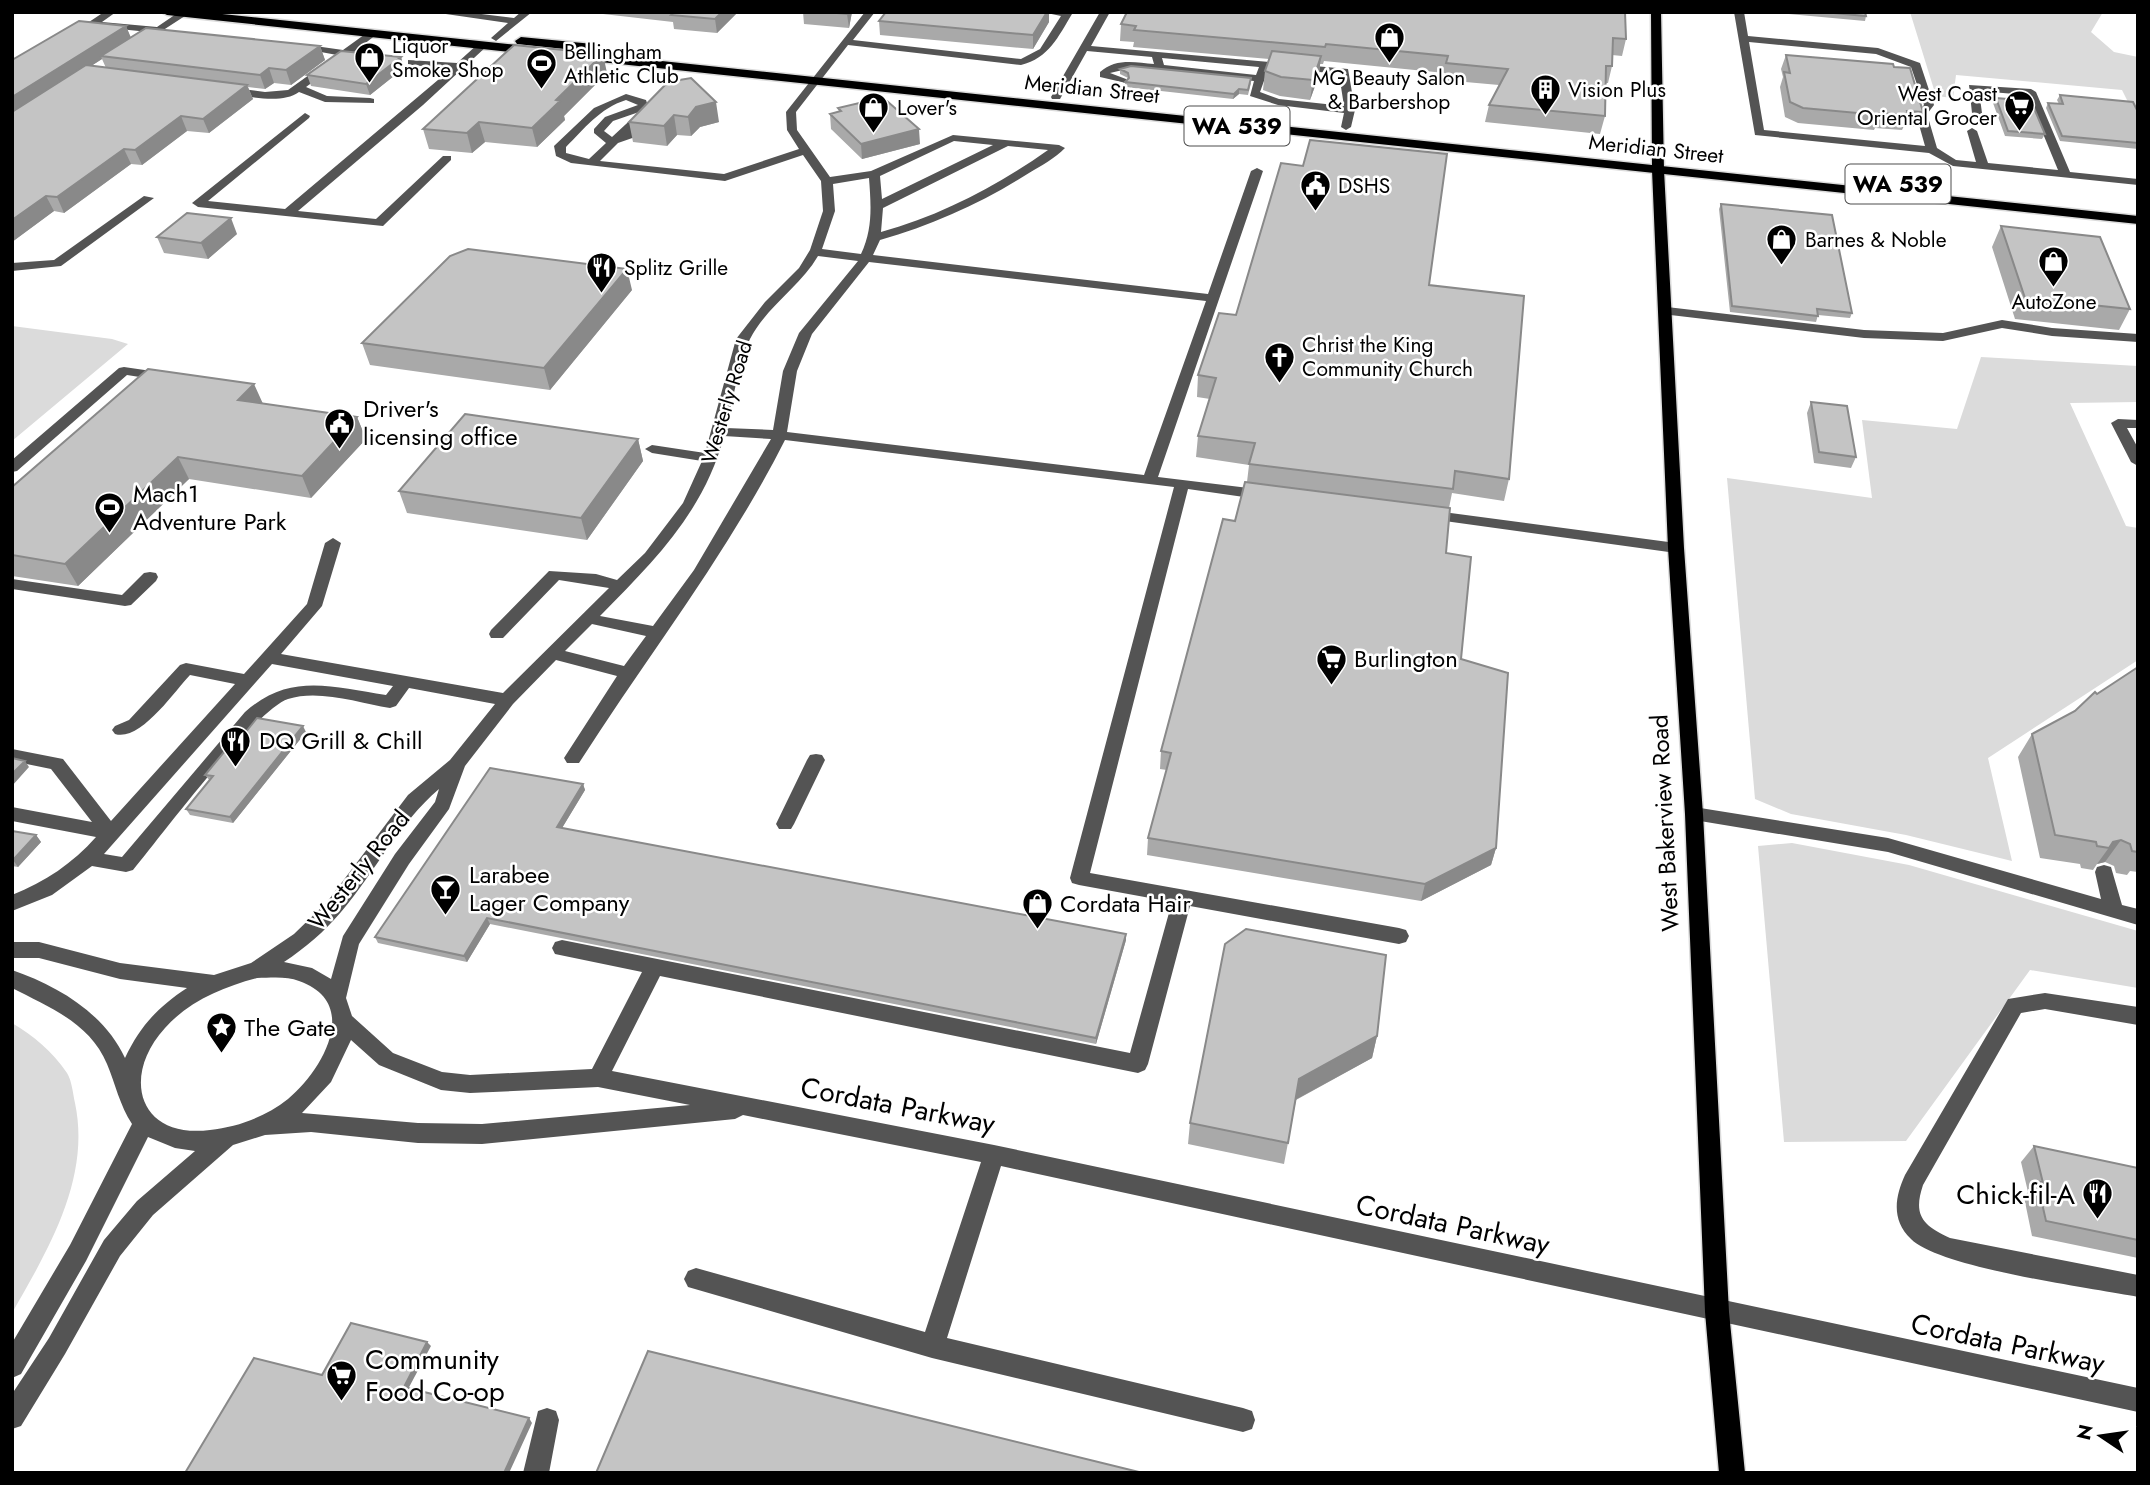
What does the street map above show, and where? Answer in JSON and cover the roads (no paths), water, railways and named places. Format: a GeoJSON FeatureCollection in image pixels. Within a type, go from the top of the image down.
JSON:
{"type":"FeatureCollection","features":[{"type":"Feature","properties":{"kind":"highway","name":"Meridian Street"},"geometry":{"type":"LineString","coordinates":[[167,12],[482,46],[1056,97],[1346,127],[2138,220]]}},
{"type":"Feature","properties":{"kind":"highway","name":"Meridian Street"},"geometry":{"type":"LineString","coordinates":[[251,12],[643,53],[964,97],[2138,209]]}},
{"type":"Feature","properties":{"kind":"highway"},"geometry":{"type":"LineString","coordinates":[[482,46],[506,43],[608,54],[643,53]]}},
{"type":"Feature","properties":{"kind":"highway"},"geometry":{"type":"LineString","coordinates":[[964,97],[1056,97]]}},
{"type":"Feature","properties":{"kind":"main road","name":"West Bakerview Road"},"geometry":{"type":"LineString","coordinates":[[1656,12],[1658,165],[1667,311],[1676,548],[1694,814],[1717,1312],[1732,1473]]}},
{"type":"Feature","properties":{"kind":"street"},"geometry":{"type":"LineString","coordinates":[[80,31],[110,12]]}},
{"type":"Feature","properties":{"kind":"street"},"geometry":{"type":"LineString","coordinates":[[437,12],[517,21]]}},
{"type":"Feature","properties":{"kind":"street"},"geometry":{"type":"LineString","coordinates":[[496,38],[527,12]]}},
{"type":"Feature","properties":{"kind":"street"},"geometry":{"type":"LineString","coordinates":[[870,12],[791,112],[792,130],[827,181],[874,174],[953,138],[1059,148],[1030,169],[953,211],[875,238]]}},
{"type":"Feature","properties":{"kind":"street"},"geometry":{"type":"LineString","coordinates":[[848,42],[1031,61],[1041,57],[1067,14],[1047,12]]}},
{"type":"Feature","properties":{"kind":"street"},"geometry":{"type":"LineString","coordinates":[[1056,97],[1105,12]]}},
{"type":"Feature","properties":{"kind":"street"},"geometry":{"type":"LineString","coordinates":[[1739,12],[1759,133],[1932,150],[1953,163],[2138,182]]}},
{"type":"Feature","properties":{"kind":"street"},"geometry":{"type":"LineString","coordinates":[[136,45],[183,14]]}},
{"type":"Feature","properties":{"kind":"street"},"geometry":{"type":"LineString","coordinates":[[92,24],[172,31]]}},
{"type":"Feature","properties":{"kind":"street"},"geometry":{"type":"LineString","coordinates":[[211,89],[265,95],[291,93],[372,34]]}},
{"type":"Feature","properties":{"kind":"street"},"geometry":{"type":"LineString","coordinates":[[1744,39],[1878,51],[1916,65],[1914,74],[1929,105],[1921,114],[1932,150]]}},
{"type":"Feature","properties":{"kind":"street"},"geometry":{"type":"LineString","coordinates":[[281,43],[321,47],[366,57]]}},
{"type":"Feature","properties":{"kind":"street"},"geometry":{"type":"LineString","coordinates":[[288,213],[482,46]]}},
{"type":"Feature","properties":{"kind":"street"},"geometry":{"type":"LineString","coordinates":[[1084,48],[1344,71],[1350,110],[1346,127]]}},
{"type":"Feature","properties":{"kind":"street"},"geometry":{"type":"LineString","coordinates":[[1156,55],[1160,68]]}},
{"type":"Feature","properties":{"kind":"street"},"geometry":{"type":"LineString","coordinates":[[412,62],[457,66]]}},
{"type":"Feature","properties":{"kind":"street"},"geometry":{"type":"LineString","coordinates":[[1254,94],[1266,63]]}},
{"type":"Feature","properties":{"kind":"street"},"geometry":{"type":"LineString","coordinates":[[1122,81],[1105,77],[1105,72],[1111,67],[1124,65],[1261,79]]}},
{"type":"Feature","properties":{"kind":"street"},"geometry":{"type":"LineString","coordinates":[[1977,113],[1973,87],[2031,92],[2065,174]]}},
{"type":"Feature","properties":{"kind":"street"},"geometry":{"type":"LineString","coordinates":[[299,88],[325,99],[370,101]]}},
{"type":"Feature","properties":{"kind":"street"},"geometry":{"type":"LineString","coordinates":[[1241,92],[1278,102],[1350,110]]}},
{"type":"Feature","properties":{"kind":"street"},"geometry":{"type":"LineString","coordinates":[[592,163],[645,112],[642,102],[636,99],[611,100],[600,106],[561,146],[560,154],[571,160],[592,163],[725,178],[806,150]]}},
{"type":"Feature","properties":{"kind":"street"},"geometry":{"type":"LineString","coordinates":[[611,142],[598,131],[609,119],[642,107]]}},
{"type":"Feature","properties":{"kind":"street"},"geometry":{"type":"LineString","coordinates":[[305,116],[198,203],[379,223],[447,158]]}},
{"type":"Feature","properties":{"kind":"street"},"geometry":{"type":"LineString","coordinates":[[1972,131],[1983,166]]}},
{"type":"Feature","properties":{"kind":"street"},"geometry":{"type":"LineString","coordinates":[[877,206],[1006,143]]}},
{"type":"Feature","properties":{"kind":"street"},"geometry":{"type":"LineString","coordinates":[[1150,480],[1257,171]]}},
{"type":"Feature","properties":{"kind":"street"},"geometry":{"type":"LineString","coordinates":[[573,758],[628,673],[705,564],[779,435],[790,371],[806,333],[867,257],[875,238],[877,206],[874,174]]}},
{"type":"Feature","properties":{"kind":"street","name":"Westerly Road"},"geometry":{"type":"LineString","coordinates":[[257,970],[301,940],[334,907],[414,800],[456,765],[507,700],[650,556],[690,504],[711,458],[743,339],[770,305],[804,270],[815,252],[829,211],[827,181]]}},
{"type":"Feature","properties":{"kind":"street"},"geometry":{"type":"LineString","coordinates":[[12,267],[57,262],[148,198]]}},
{"type":"Feature","properties":{"kind":"street"},"geometry":{"type":"LineString","coordinates":[[815,252],[1213,298]]}},
{"type":"Feature","properties":{"kind":"street"},"geometry":{"type":"LineString","coordinates":[[1667,311],[1864,334],[1943,337],[2002,324],[2052,332],[2138,338]]}},
{"type":"Feature","properties":{"kind":"street"},"geometry":{"type":"LineString","coordinates":[[12,468],[124,371],[168,378]]}},
{"type":"Feature","properties":{"kind":"street"},"geometry":{"type":"LineString","coordinates":[[2138,424],[2118,423],[2138,462]]}},
{"type":"Feature","properties":{"kind":"street"},"geometry":{"type":"LineString","coordinates":[[719,432],[779,435],[1283,497]]}},
{"type":"Feature","properties":{"kind":"street"},"geometry":{"type":"LineString","coordinates":[[652,449],[711,458]]}},
{"type":"Feature","properties":{"kind":"street"},"geometry":{"type":"LineString","coordinates":[[1182,484],[1079,877],[1399,936]]}},
{"type":"Feature","properties":{"kind":"street"},"geometry":{"type":"LineString","coordinates":[[1416,514],[1676,548]]}},
{"type":"Feature","properties":{"kind":"street"},"geometry":{"type":"LineString","coordinates":[[12,903],[45,890],[89,858],[314,606],[333,543]]}},
{"type":"Feature","properties":{"kind":"street"},"geometry":{"type":"LineString","coordinates":[[497,634],[555,575],[596,579],[620,586]]}},
{"type":"Feature","properties":{"kind":"street"},"geometry":{"type":"LineString","coordinates":[[12,584],[125,601],[150,577]]}},
{"type":"Feature","properties":{"kind":"street"},"geometry":{"type":"LineString","coordinates":[[589,618],[623,627],[659,632]]}},
{"type":"Feature","properties":{"kind":"street"},"geometry":{"type":"LineString","coordinates":[[551,653],[628,673]]}},
{"type":"Feature","properties":{"kind":"street"},"geometry":{"type":"LineString","coordinates":[[266,657],[507,700]]}},
{"type":"Feature","properties":{"kind":"street"},"geometry":{"type":"LineString","coordinates":[[121,730],[135,724],[186,669],[246,680]]}},
{"type":"Feature","properties":{"kind":"street"},"geometry":{"type":"LineString","coordinates":[[89,858],[126,865],[251,716],[265,704],[283,694],[303,690],[390,702],[405,682]]}},
{"type":"Feature","properties":{"kind":"street"},"geometry":{"type":"LineString","coordinates":[[12,755],[57,764],[110,833]]}},
{"type":"Feature","properties":{"kind":"street"},"geometry":{"type":"LineString","coordinates":[[785,824],[816,760]]}},
{"type":"Feature","properties":{"kind":"street","name":"Westerly Road"},"geometry":{"type":"LineString","coordinates":[[336,999],[350,942],[402,859],[443,804],[456,765]]}},
{"type":"Feature","properties":{"kind":"street"},"geometry":{"type":"LineString","coordinates":[[12,814],[110,833]]}},
{"type":"Feature","properties":{"kind":"street"},"geometry":{"type":"LineString","coordinates":[[1694,814],[1888,845],[2138,917]]}},
{"type":"Feature","properties":{"kind":"street"},"geometry":{"type":"LineString","coordinates":[[2104,872],[2114,911]]}},
{"type":"Feature","properties":{"kind":"street"},"geometry":{"type":"LineString","coordinates":[[562,948],[1138,1064],[1183,896]]}},
{"type":"Feature","properties":{"kind":"street"},"geometry":{"type":"LineString","coordinates":[[12,950],[39,950],[127,973],[214,983]]}},
{"type":"Feature","properties":{"kind":"street"},"geometry":{"type":"LineString","coordinates":[[598,1078],[655,967]]}},
{"type":"Feature","properties":{"kind":"street"},"geometry":{"type":"LineString","coordinates":[[12,978],[75,1012],[93,1025],[107,1043],[134,1109],[144,1122],[165,1136],[193,1142],[225,1139],[261,1127],[295,1106],[323,1078],[339,1049],[343,1020],[336,999],[323,985],[305,975],[283,970],[257,970],[214,983],[185,999],[161,1019],[142,1042],[131,1068],[129,1092]]}},
{"type":"Feature","properties":{"kind":"street"},"geometry":{"type":"LineString","coordinates":[[2138,1016],[2045,1001],[2015,1005],[1913,1182],[1906,1208],[1913,1224],[1927,1241],[1949,1249],[2138,1286]]}},
{"type":"Feature","properties":{"kind":"street","name":"Cordata Parkway"},"geometry":{"type":"LineString","coordinates":[[343,1020],[386,1059],[440,1081],[470,1084],[598,1078],[994,1154],[1717,1312],[2138,1400]]}},
{"type":"Feature","properties":{"kind":"street","name":"Cordata Parkway"},"geometry":{"type":"LineString","coordinates":[[261,1127],[311,1122],[418,1133],[482,1134],[756,1108]]}},
{"type":"Feature","properties":{"kind":"street"},"geometry":{"type":"LineString","coordinates":[[12,1366],[78,1254],[144,1122]]}},
{"type":"Feature","properties":{"kind":"street"},"geometry":{"type":"LineString","coordinates":[[12,1417],[57,1346],[112,1248],[162,1192],[225,1139]]}},
{"type":"Feature","properties":{"kind":"street"},"geometry":{"type":"LineString","coordinates":[[932,1346],[994,1154]]}},
{"type":"Feature","properties":{"kind":"street"},"geometry":{"type":"LineString","coordinates":[[696,1279],[932,1346],[1243,1420]]}},
{"type":"Feature","properties":{"kind":"street"},"geometry":{"type":"LineString","coordinates":[[536,1473],[547,1420]]}},
{"type":"Feature","properties":{"kind":"place","name":"MG Beauty Salon & Barbershop"},"geometry":{"type":"Point","coordinates":[1389,65]}},
{"type":"Feature","properties":{"kind":"place","name":"Liquor Smoke Shop"},"geometry":{"type":"Point","coordinates":[369,85]}},
{"type":"Feature","properties":{"kind":"place","name":"Bellingham Athletic Club"},"geometry":{"type":"Point","coordinates":[541,91]}},
{"type":"Feature","properties":{"kind":"place","name":"Vision Plus"},"geometry":{"type":"Point","coordinates":[1545,117]}},
{"type":"Feature","properties":{"kind":"place","name":"West Coast Oriental Grocer"},"geometry":{"type":"Point","coordinates":[2020,133]}},
{"type":"Feature","properties":{"kind":"place","name":"Lover's"},"geometry":{"type":"Point","coordinates":[874,135]}},
{"type":"Feature","properties":{"kind":"place","name":"DSHS"},"geometry":{"type":"Point","coordinates":[1315,213]}},
{"type":"Feature","properties":{"kind":"place","name":"Barnes & Noble"},"geometry":{"type":"Point","coordinates":[1782,267]}},
{"type":"Feature","properties":{"kind":"place","name":"AutoZone"},"geometry":{"type":"Point","coordinates":[2054,289]}},
{"type":"Feature","properties":{"kind":"place","name":"Splitz Grille"},"geometry":{"type":"Point","coordinates":[601,295]}},
{"type":"Feature","properties":{"kind":"place","name":"Christ the King Community Church"},"geometry":{"type":"Point","coordinates":[1279,384]}},
{"type":"Feature","properties":{"kind":"place","name":"Driver's licensing office"},"geometry":{"type":"Point","coordinates":[340,450]}},
{"type":"Feature","properties":{"kind":"place","name":"Mach1 Adventure Park"},"geometry":{"type":"Point","coordinates":[110,535]}},
{"type":"Feature","properties":{"kind":"place","name":"Burlington"},"geometry":{"type":"Point","coordinates":[1331,686]}},
{"type":"Feature","properties":{"kind":"place","name":"DQ Grill & Chill"},"geometry":{"type":"Point","coordinates":[236,768]}},
{"type":"Feature","properties":{"kind":"place","name":"Larabee Lager Company"},"geometry":{"type":"Point","coordinates":[446,916]}},
{"type":"Feature","properties":{"kind":"place","name":"Cordata Hair"},"geometry":{"type":"Point","coordinates":[1037,931]}},
{"type":"Feature","properties":{"kind":"place","name":"The Gate"},"geometry":{"type":"Point","coordinates":[221,1055]}},
{"type":"Feature","properties":{"kind":"place","name":"Chick-fil-A"},"geometry":{"type":"Point","coordinates":[2098,1221]}},
{"type":"Feature","properties":{"kind":"place","name":"Community Food Co-op"},"geometry":{"type":"Point","coordinates":[342,1402]}}]}
